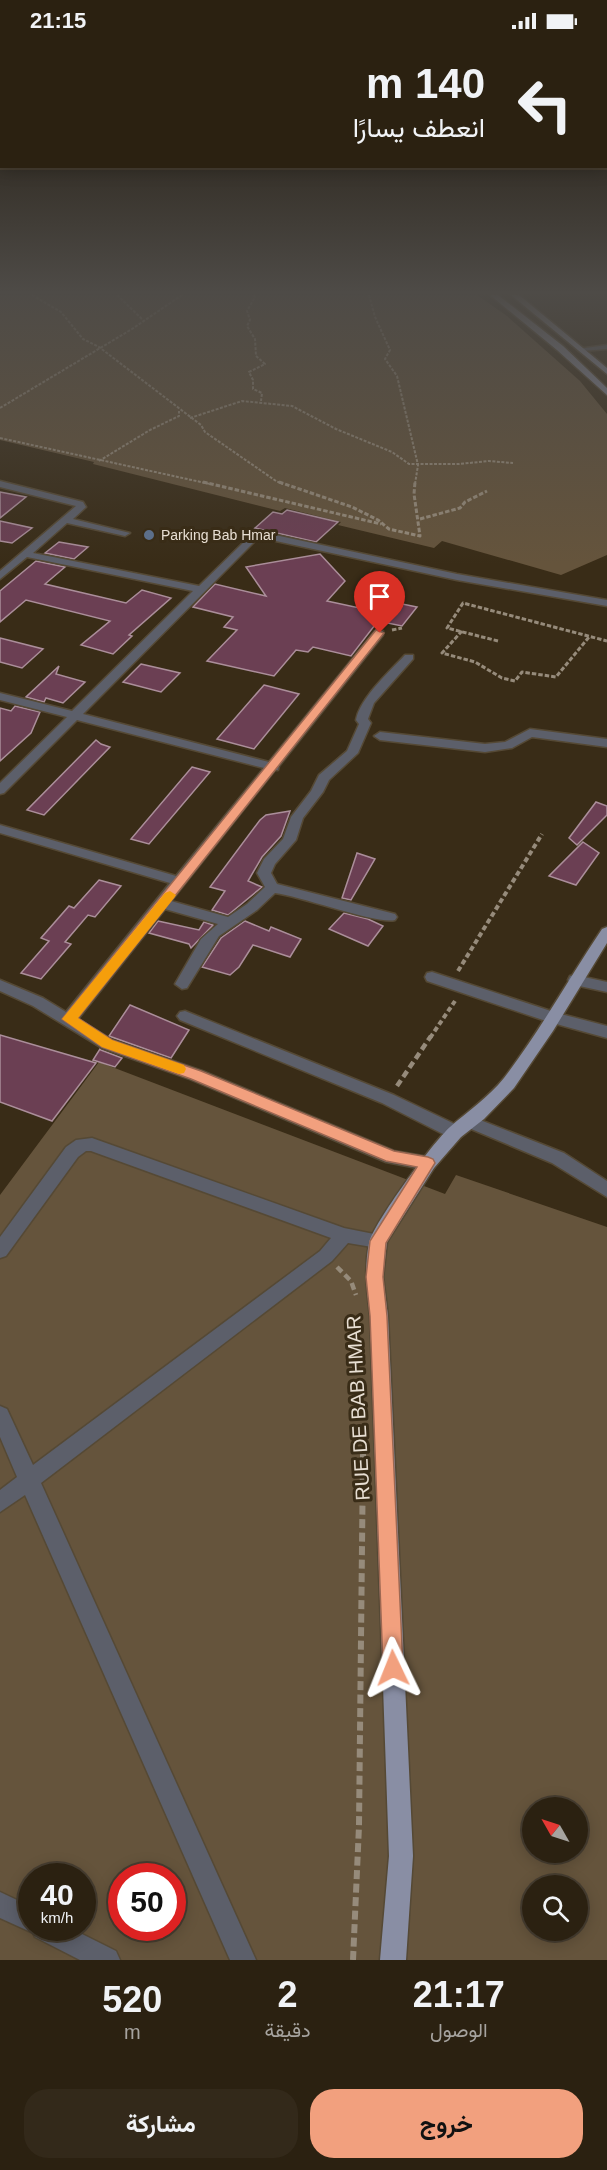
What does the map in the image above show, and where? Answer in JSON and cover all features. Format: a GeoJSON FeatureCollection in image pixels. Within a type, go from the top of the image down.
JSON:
{"type":"FeatureCollection","features":[{"type":"Feature","properties":{"kind":"main road","name":"RUE DE BAB HMAR"},"geometry":{"type":"LineString","coordinates":[[393,1960],[401,1856],[379,1327],[374,1277],[378,1241],[428,1163],[455,1131],[470,1122],[508,1084],[554,1018],[575,980],[607,932]]}},
{"type":"Feature","properties":{"kind":"street"},"geometry":{"type":"LineString","coordinates":[[0,484],[80,504],[81,507],[0,576]]}},
{"type":"Feature","properties":{"kind":"street"},"geometry":{"type":"LineString","coordinates":[[65,520],[126,533]]}},
{"type":"Feature","properties":{"kind":"street"},"geometry":{"type":"LineString","coordinates":[[0,790],[252,539],[267,536],[457,577],[607,603]]}},
{"type":"Feature","properties":{"kind":"street"},"geometry":{"type":"LineString","coordinates":[[25,554],[202,590]]}},
{"type":"Feature","properties":{"kind":"street"},"geometry":{"type":"LineString","coordinates":[[69,1019],[380,633]]}},
{"type":"Feature","properties":{"kind":"street"},"geometry":{"type":"LineString","coordinates":[[272,888],[264,873],[269,862],[289,840],[297,817],[317,792],[323,778],[352,753],[365,723],[362,720],[362,713],[372,697],[409,657]]}},
{"type":"Feature","properties":{"kind":"street"},"geometry":{"type":"LineString","coordinates":[[0,696],[273,767]]}},
{"type":"Feature","properties":{"kind":"street"},"geometry":{"type":"LineString","coordinates":[[380,736],[485,748],[508,745],[530,734],[607,743]]}},
{"type":"Feature","properties":{"kind":"street"},"geometry":{"type":"LineString","coordinates":[[0,829],[181,882]]}},
{"type":"Feature","properties":{"kind":"street"},"geometry":{"type":"LineString","coordinates":[[272,888],[288,890],[345,907],[390,917]]}},
{"type":"Feature","properties":{"kind":"street"},"geometry":{"type":"LineString","coordinates":[[182,984],[206,942],[220,928],[252,907],[272,888]]}},
{"type":"Feature","properties":{"kind":"street"},"geometry":{"type":"LineString","coordinates":[[164,903],[195,914],[232,922]]}},
{"type":"Feature","properties":{"kind":"street"},"geometry":{"type":"LineString","coordinates":[[432,978],[554,1018],[607,1032]]}},
{"type":"Feature","properties":{"kind":"street"},"geometry":{"type":"LineString","coordinates":[[575,980],[607,987]]}},
{"type":"Feature","properties":{"kind":"street"},"geometry":{"type":"LineString","coordinates":[[0,985],[69,1019],[107,1044],[196,1075],[392,1157],[428,1163]]}},
{"type":"Feature","properties":{"kind":"street"},"geometry":{"type":"LineString","coordinates":[[185,1016],[388,1099],[455,1131]]}},
{"type":"Feature","properties":{"kind":"street"},"geometry":{"type":"LineString","coordinates":[[470,1122],[558,1158],[607,1190]]}},
{"type":"Feature","properties":{"kind":"street"},"geometry":{"type":"LineString","coordinates":[[0,1251],[72,1152],[82,1145],[92,1144],[344,1234],[378,1241]]}},
{"type":"Feature","properties":{"kind":"street"},"geometry":{"type":"LineString","coordinates":[[0,1502],[326,1256],[344,1234]]}},
{"type":"Feature","properties":{"kind":"street"},"geometry":{"type":"LineString","coordinates":[[0,1415],[243,1960]]}},
{"type":"Feature","properties":{"kind":"street"},"geometry":{"type":"LineString","coordinates":[[0,1905],[18,1914]]}},
{"type":"Feature","properties":{"kind":"street"},"geometry":{"type":"LineString","coordinates":[[70,1941],[108,1960]]}},
{"type":"Feature","properties":{"kind":"path"},"geometry":{"type":"LineString","coordinates":[[0,408],[38,385]]}},
{"type":"Feature","properties":{"kind":"path"},"geometry":{"type":"LineString","coordinates":[[146,385],[201,426],[205,432],[258,466],[276,481],[352,507],[389,529],[420,536],[420,519],[414,499],[418,465],[399,385]]}},
{"type":"Feature","properties":{"kind":"path"},"geometry":{"type":"LineString","coordinates":[[253,385],[253,389],[262,393],[261,402]]}},
{"type":"Feature","properties":{"kind":"path"},"geometry":{"type":"LineString","coordinates":[[190,418],[242,401],[292,406],[336,429],[381,447],[409,464],[489,461],[513,463]]}},
{"type":"Feature","properties":{"kind":"path"},"geometry":{"type":"LineString","coordinates":[[98,462],[150,430],[179,416],[180,411]]}},
{"type":"Feature","properties":{"kind":"path"},"geometry":{"type":"LineString","coordinates":[[0,438],[98,462],[315,506],[385,525]]}},
{"type":"Feature","properties":{"kind":"path"},"geometry":{"type":"LineString","coordinates":[[420,519],[460,508],[465,502],[487,491]]}},
{"type":"Feature","properties":{"kind":"path"},"geometry":{"type":"LineString","coordinates":[[498,640],[447,628],[463,603],[607,641]]}},
{"type":"Feature","properties":{"kind":"path"},"geometry":{"type":"LineString","coordinates":[[462,631],[442,654],[475,662],[502,678],[514,681],[522,672],[556,677],[589,637]]}},
{"type":"Feature","properties":{"kind":"path"},"geometry":{"type":"LineString","coordinates":[[388,1099],[457,987],[542,834]]}},
{"type":"Feature","properties":{"kind":"path"},"geometry":{"type":"LineString","coordinates":[[326,1256],[351,1281],[361,1306]]}},
{"type":"Feature","properties":{"kind":"path"},"geometry":{"type":"LineString","coordinates":[[353,1960],[359,1826],[363,1445]]}},
{"type":"Feature","properties":{"kind":"shaded area"},"geometry":{"type":"Polygon","coordinates":[[[0,385],[583,385],[607,414],[607,555],[561,575],[442,541],[434,548],[338,525],[341,522],[285,508],[280,511],[0,440],[0,385]]]}},
{"type":"Feature","properties":{"kind":"shaded area"},"geometry":{"type":"Polygon","coordinates":[[[99,1062],[445,1194],[456,1175],[607,1227],[607,1960],[0,1960],[0,1195],[99,1062]]]}},
{"type":"Feature","properties":{"kind":"building"},"geometry":{"type":"Polygon","coordinates":[[[0,492],[26,497],[0,518],[0,492]]]}},
{"type":"Feature","properties":{"kind":"building"},"geometry":{"type":"Polygon","coordinates":[[[287,510],[338,522],[316,542],[255,528],[273,512],[282,514],[287,510]]]}},
{"type":"Feature","properties":{"kind":"building"},"geometry":{"type":"Polygon","coordinates":[[[0,521],[32,528],[12,543],[0,541],[0,521]]]}},
{"type":"Feature","properties":{"kind":"building"},"geometry":{"type":"Polygon","coordinates":[[[59,542],[88,547],[74,559],[45,553],[59,542]]]}},
{"type":"Feature","properties":{"kind":"building"},"geometry":{"type":"Polygon","coordinates":[[[320,554],[345,581],[327,601],[364,609],[373,598],[417,607],[402,626],[378,621],[351,656],[313,647],[308,652],[296,650],[274,676],[207,661],[237,630],[224,627],[233,617],[193,607],[215,584],[266,596],[246,567],[320,554]]]}},
{"type":"Feature","properties":{"kind":"building"},"geometry":{"type":"Polygon","coordinates":[[[36,561],[65,567],[45,584],[126,603],[142,590],[171,598],[129,635],[132,636],[113,654],[81,645],[110,621],[26,600],[0,622],[0,591],[36,561]]]}},
{"type":"Feature","properties":{"kind":"building"},"geometry":{"type":"Polygon","coordinates":[[[0,638],[43,649],[22,668],[0,662],[0,638]]]}},
{"type":"Feature","properties":{"kind":"building"},"geometry":{"type":"Polygon","coordinates":[[[141,664],[180,673],[161,692],[123,682],[141,664]]]}},
{"type":"Feature","properties":{"kind":"building"},"geometry":{"type":"Polygon","coordinates":[[[59,666],[56,674],[85,682],[63,703],[46,698],[44,702],[26,697],[59,666]]]}},
{"type":"Feature","properties":{"kind":"building"},"geometry":{"type":"Polygon","coordinates":[[[264,685],[299,694],[254,749],[217,739],[264,685]]]}},
{"type":"Feature","properties":{"kind":"building"},"geometry":{"type":"Polygon","coordinates":[[[15,706],[40,712],[31,733],[0,761],[0,708],[11,711],[15,706]]]}},
{"type":"Feature","properties":{"kind":"building"},"geometry":{"type":"Polygon","coordinates":[[[96,740],[110,747],[44,815],[27,810],[96,740]]]}},
{"type":"Feature","properties":{"kind":"building"},"geometry":{"type":"Polygon","coordinates":[[[192,767],[210,772],[149,844],[131,839],[192,767]]]}},
{"type":"Feature","properties":{"kind":"building"},"geometry":{"type":"Polygon","coordinates":[[[596,802],[607,806],[607,815],[577,845],[569,838],[596,802]]]}},
{"type":"Feature","properties":{"kind":"building"},"geometry":{"type":"Polygon","coordinates":[[[290,811],[281,836],[262,857],[248,881],[262,887],[228,915],[212,910],[225,891],[210,887],[260,820],[266,815],[290,811]]]}},
{"type":"Feature","properties":{"kind":"building"},"geometry":{"type":"Polygon","coordinates":[[[583,842],[599,853],[576,885],[549,876],[583,842]]]}},
{"type":"Feature","properties":{"kind":"building"},"geometry":{"type":"Polygon","coordinates":[[[357,853],[375,859],[351,900],[342,898],[357,853]]]}},
{"type":"Feature","properties":{"kind":"building"},"geometry":{"type":"Polygon","coordinates":[[[99,880],[121,886],[95,917],[88,915],[65,942],[71,944],[41,979],[21,973],[49,941],[41,938],[69,906],[74,908],[99,880]]]}},
{"type":"Feature","properties":{"kind":"building"},"geometry":{"type":"Polygon","coordinates":[[[344,913],[368,919],[383,926],[368,946],[329,929],[344,913]]]}},
{"type":"Feature","properties":{"kind":"building"},"geometry":{"type":"Polygon","coordinates":[[[158,921],[199,930],[204,922],[213,925],[191,948],[189,944],[149,933],[158,921]]]}},
{"type":"Feature","properties":{"kind":"building"},"geometry":{"type":"Polygon","coordinates":[[[245,921],[269,931],[271,927],[301,939],[290,957],[253,945],[239,967],[230,975],[202,967],[221,938],[245,921]]]}},
{"type":"Feature","properties":{"kind":"building"},"geometry":{"type":"Polygon","coordinates":[[[130,1005],[189,1030],[171,1058],[109,1036],[130,1005]]]}},
{"type":"Feature","properties":{"kind":"building"},"geometry":{"type":"Polygon","coordinates":[[[0,1035],[96,1063],[52,1121],[0,1102],[0,1035]]]}},
{"type":"Feature","properties":{"kind":"building"},"geometry":{"type":"Polygon","coordinates":[[[100,1049],[122,1058],[115,1067],[93,1060],[100,1049]]]}},
{"type":"Feature","properties":{"kind":"slow traffic"},"geometry":{"type":"LineString","coordinates":[[170,895],[69,1019],[107,1044],[179,1069]]}},
{"type":"Feature","properties":{"kind":"place","name":"Parking Bab Hmar"},"geometry":{"type":"Point","coordinates":[149,535]}},
{"type":"Feature","properties":{"kind":"route"},"geometry":{"type":"LineString","coordinates":[[380,633],[69,1019],[107,1044],[196,1075],[392,1157],[428,1163],[378,1241],[374,1277],[379,1316],[393,1668]]}}]}
